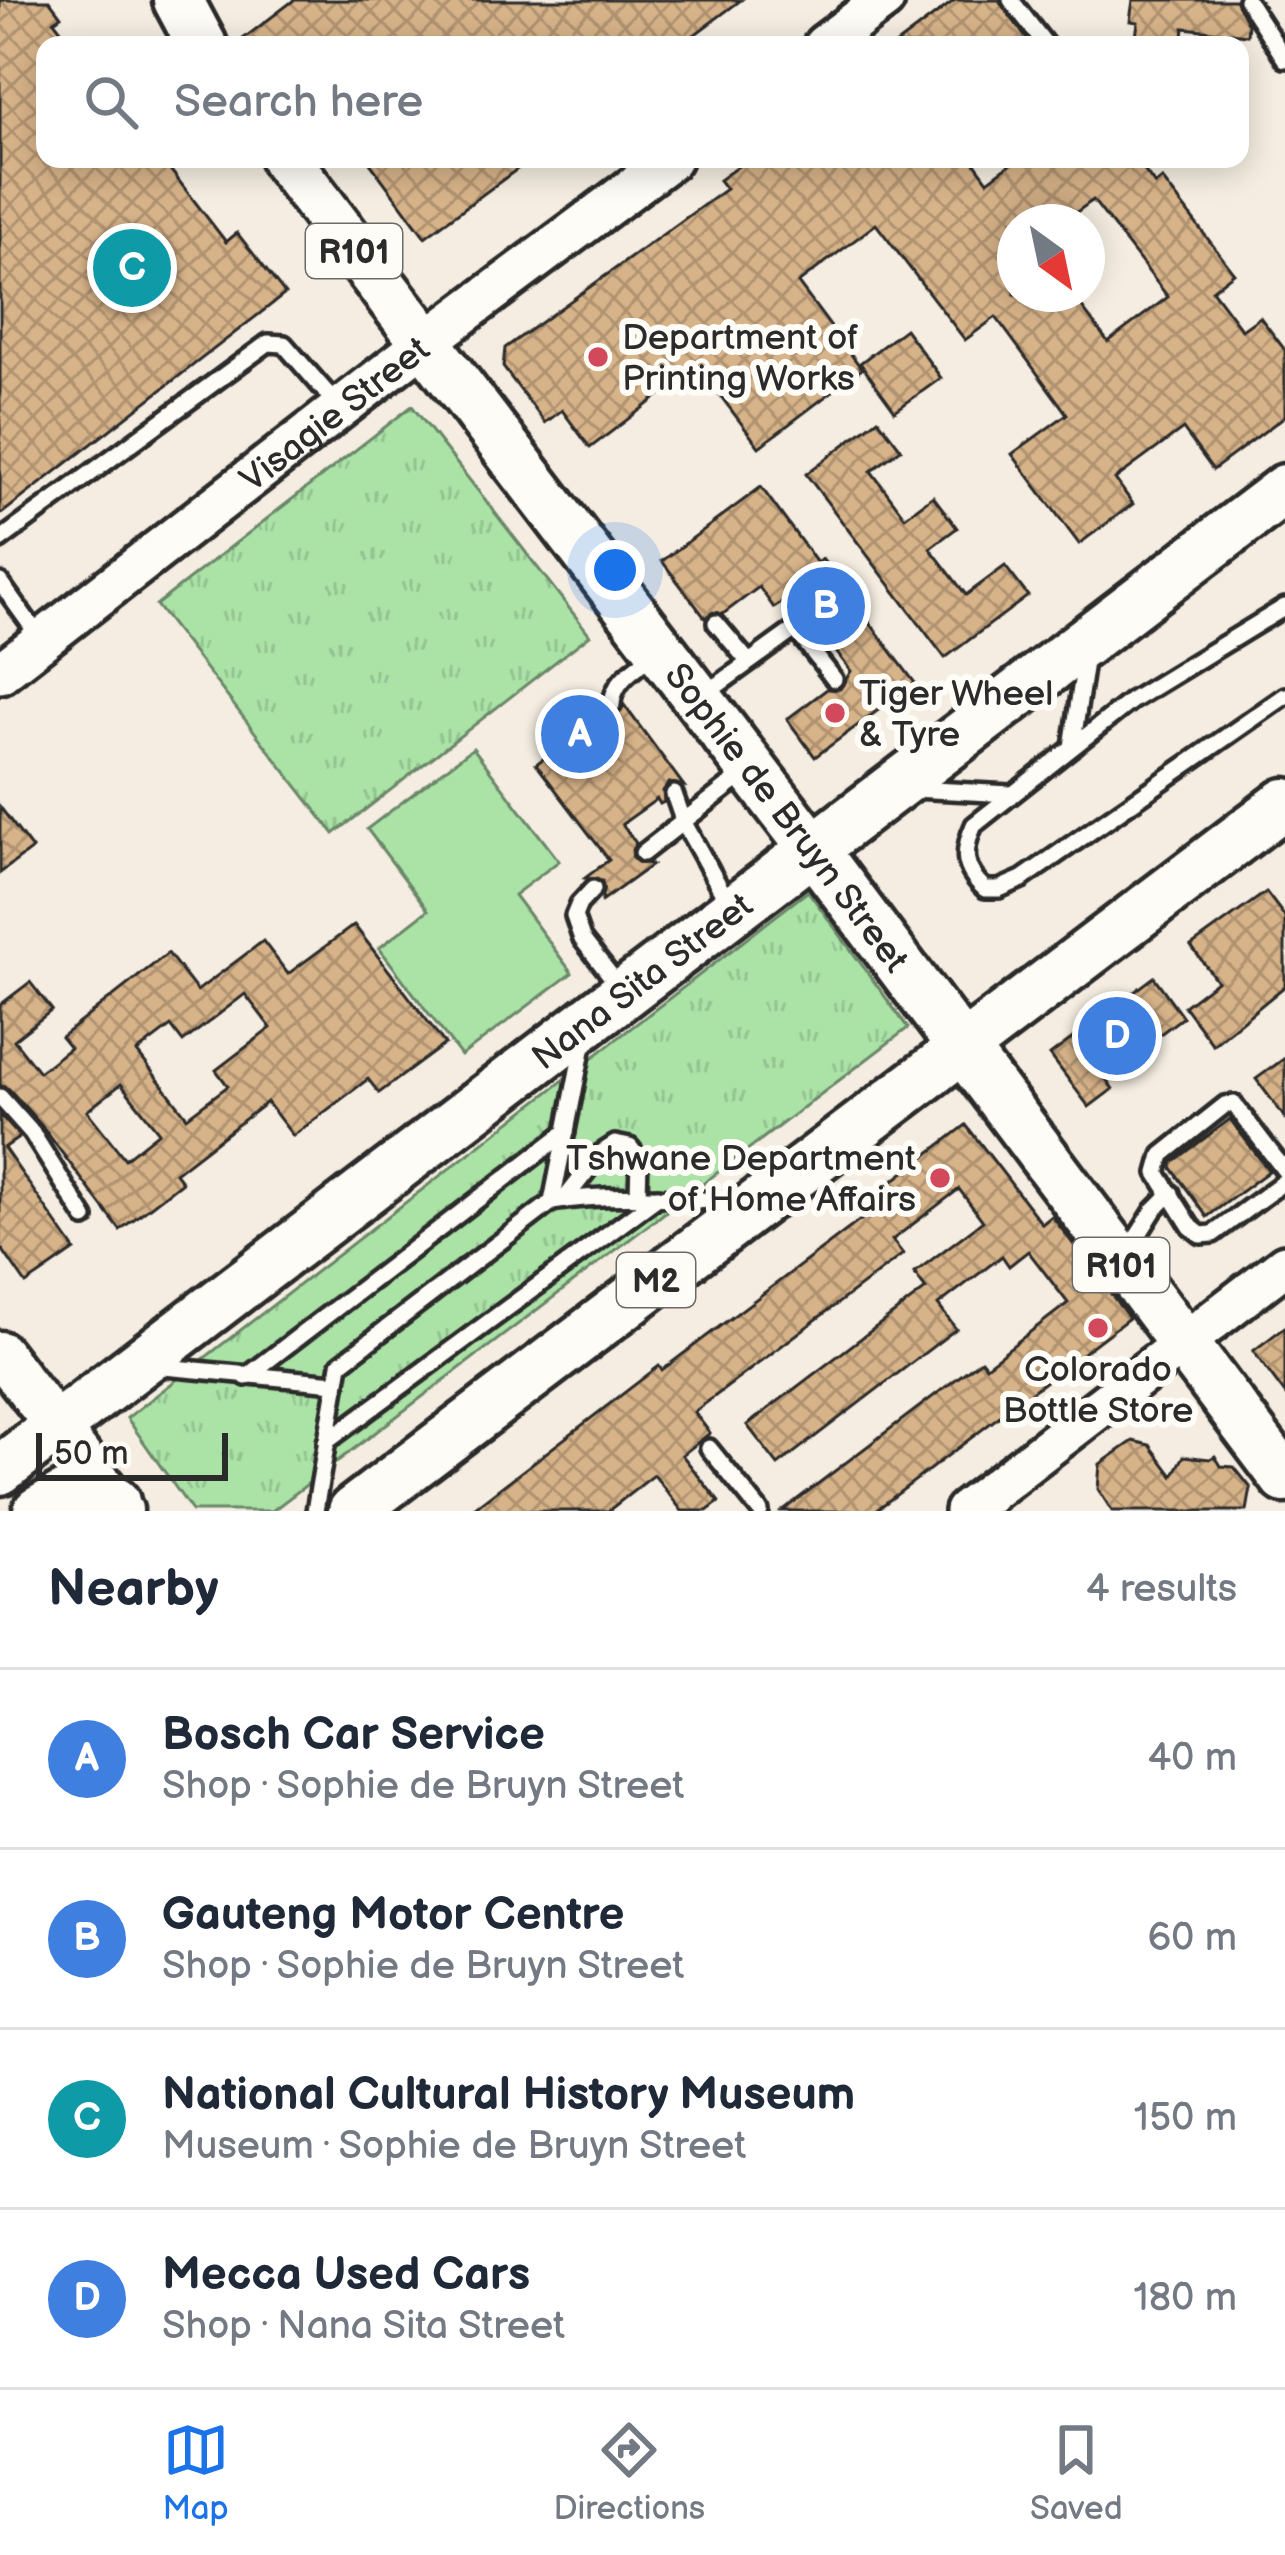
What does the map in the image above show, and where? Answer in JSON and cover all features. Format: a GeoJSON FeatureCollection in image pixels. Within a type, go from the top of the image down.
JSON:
{"type":"FeatureCollection","features":[{"type":"Feature","properties":{"kind":"main road"},"geometry":{"type":"LineString","coordinates":[[178,0],[197,36]]}},
{"type":"Feature","properties":{"kind":"main road","name":"Sophie de Bruyn Street"},"geometry":{"type":"LineString","coordinates":[[292,168],[1285,1478]]}},
{"type":"Feature","properties":{"kind":"main road","name":"Nana Sita Street"},"geometry":{"type":"LineString","coordinates":[[0,1470],[1285,489]]}},
{"type":"Feature","properties":{"kind":"main road"},"geometry":{"type":"LineString","coordinates":[[1134,605],[1285,521]]}},
{"type":"Feature","properties":{"kind":"main road","name":"M2"},"geometry":{"type":"LineString","coordinates":[[353,1511],[1285,803]]}},
{"type":"Feature","properties":{"kind":"main road"},"geometry":{"type":"LineString","coordinates":[[0,1353],[118,1507]]}},
{"type":"Feature","properties":{"kind":"main road"},"geometry":{"type":"LineString","coordinates":[[38,1511],[75,1490],[118,1507]]}},
{"type":"Feature","properties":{"kind":"street"},"geometry":{"type":"LineString","coordinates":[[836,36],[884,0]]}},
{"type":"Feature","properties":{"kind":"street","name":"Visagie Street"},"geometry":{"type":"LineString","coordinates":[[0,673],[423,344],[659,168]]}},
{"type":"Feature","properties":{"kind":"street"},"geometry":{"type":"LineString","coordinates":[[965,1511],[1285,1265]]}},
{"type":"Feature","properties":{"kind":"lane"},"geometry":{"type":"LineString","coordinates":[[1011,0],[1039,36]]}},
{"type":"Feature","properties":{"kind":"lane"},"geometry":{"type":"LineString","coordinates":[[1246,0],[1285,59]]}},
{"type":"Feature","properties":{"kind":"lane"},"geometry":{"type":"LineString","coordinates":[[0,540],[268,343],[284,344],[340,408]]}},
{"type":"Feature","properties":{"kind":"lane"},"geometry":{"type":"LineString","coordinates":[[0,582],[41,640]]}},
{"type":"Feature","properties":{"kind":"lane"},"geometry":{"type":"LineString","coordinates":[[1285,608],[1130,701],[1011,794],[974,824],[964,862],[985,889],[999,889],[1022,879],[1285,696]]}},
{"type":"Feature","properties":{"kind":"lane"},"geometry":{"type":"LineString","coordinates":[[716,622],[747,660]]}},
{"type":"Feature","properties":{"kind":"lane"},"geometry":{"type":"LineString","coordinates":[[697,701],[795,628],[834,679]]}},
{"type":"Feature","properties":{"kind":"lane"},"geometry":{"type":"LineString","coordinates":[[1072,747],[1088,640]]}},
{"type":"Feature","properties":{"kind":"lane"},"geometry":{"type":"LineString","coordinates":[[612,705],[612,692],[619,683],[659,650]]}},
{"type":"Feature","properties":{"kind":"lane"},"geometry":{"type":"LineString","coordinates":[[644,854],[751,769]]}},
{"type":"Feature","properties":{"kind":"lane"},"geometry":{"type":"LineString","coordinates":[[893,788],[1011,794]]}},
{"type":"Feature","properties":{"kind":"lane"},"geometry":{"type":"LineString","coordinates":[[674,794],[684,823],[733,910]]}},
{"type":"Feature","properties":{"kind":"lane"},"geometry":{"type":"LineString","coordinates":[[558,1201],[566,1132],[606,1008],[574,916],[593,889]]}},
{"type":"Feature","properties":{"kind":"lane"},"geometry":{"type":"LineString","coordinates":[[0,1097],[32,1133],[85,1217]]}},
{"type":"Feature","properties":{"kind":"lane"},"geometry":{"type":"LineString","coordinates":[[1285,1171],[1234,1104],[1225,1105],[1162,1155],[1157,1172],[1201,1235],[1213,1234],[1285,1181]]}},
{"type":"Feature","properties":{"kind":"lane"},"geometry":{"type":"LineString","coordinates":[[246,1377],[566,1132]]}},
{"type":"Feature","properties":{"kind":"lane"},"geometry":{"type":"LineString","coordinates":[[315,1511],[340,1364],[558,1201],[614,1144],[630,1147],[639,1159],[638,1196]]}},
{"type":"Feature","properties":{"kind":"lane"},"geometry":{"type":"LineString","coordinates":[[1120,1264],[1154,1210],[1171,1193]]}},
{"type":"Feature","properties":{"kind":"lane"},"geometry":{"type":"LineString","coordinates":[[558,1201],[638,1196],[755,1204]]}},
{"type":"Feature","properties":{"kind":"lane"},"geometry":{"type":"LineString","coordinates":[[326,1442],[658,1197]]}},
{"type":"Feature","properties":{"kind":"lane"},"geometry":{"type":"LineString","coordinates":[[139,1364],[335,1382]]}},
{"type":"Feature","properties":{"kind":"lane"},"geometry":{"type":"LineString","coordinates":[[709,1448],[760,1511]]}},
{"type":"Feature","properties":{"kind":"green space"},"geometry":{"type":"Polygon","coordinates":[[[412,406],[590,635],[334,834],[156,605],[412,406]]]}},
{"type":"Feature","properties":{"kind":"green space"},"geometry":{"type":"Polygon","coordinates":[[[473,748],[559,861],[514,895],[572,973],[461,1056],[379,948],[428,910],[367,829],[473,748]]]}},
{"type":"Feature","properties":{"kind":"green space"},"geometry":{"type":"Polygon","coordinates":[[[808,891],[908,1028],[272,1511],[192,1511],[127,1418],[808,891]]]}},
{"type":"Feature","properties":{"kind":"building"},"geometry":{"type":"Polygon","coordinates":[[[0,0],[49,0],[61,16],[54,21],[66,36],[36,36],[36,168],[169,168],[226,242],[237,233],[285,294],[0,515],[0,0]]]}},
{"type":"Feature","properties":{"kind":"building"},"geometry":{"type":"Polygon","coordinates":[[[294,0],[741,0],[695,36],[247,36],[294,0]]]}},
{"type":"Feature","properties":{"kind":"building"},"geometry":{"type":"Polygon","coordinates":[[[955,0],[999,0],[1025,36],[907,36],[955,0]]]}},
{"type":"Feature","properties":{"kind":"building"},"geometry":{"type":"Polygon","coordinates":[[[1133,0],[1235,0],[1248,24],[1247,35],[1184,28],[1183,36],[1136,36],[1138,22],[1130,21],[1133,0]]]}},
{"type":"Feature","properties":{"kind":"building"},"geometry":{"type":"Polygon","coordinates":[[[374,168],[519,168],[425,237],[374,168]]]}},
{"type":"Feature","properties":{"kind":"building"},"geometry":{"type":"Polygon","coordinates":[[[736,168],[979,168],[988,181],[1005,168],[1143,168],[1155,185],[1162,179],[1234,273],[1212,290],[1242,330],[1260,317],[1285,350],[1285,416],[1213,470],[1183,429],[1115,479],[1133,504],[1079,544],[1012,454],[1067,414],[996,317],[965,340],[876,224],[798,283],[862,369],[759,447],[698,366],[590,448],[562,410],[545,423],[503,367],[505,348],[726,189],[719,180],[736,168]]]}},
{"type":"Feature","properties":{"kind":"building"},"geometry":{"type":"Polygon","coordinates":[[[905,329],[941,378],[895,411],[860,363],[905,329]]]}},
{"type":"Feature","properties":{"kind":"building"},"geometry":{"type":"Polygon","coordinates":[[[878,419],[901,449],[871,471],[905,517],[933,496],[957,528],[930,548],[966,595],[1005,566],[1028,596],[945,658],[806,474],[878,419]]]}},
{"type":"Feature","properties":{"kind":"building"},"geometry":{"type":"Polygon","coordinates":[[[761,487],[915,683],[815,757],[787,719],[827,689],[840,689],[851,671],[824,636],[819,640],[783,602],[774,608],[759,587],[723,614],[713,612],[705,618],[662,561],[761,487]]]}},
{"type":"Feature","properties":{"kind":"building"},"geometry":{"type":"Polygon","coordinates":[[[624,705],[684,786],[669,783],[663,791],[664,802],[657,799],[622,824],[636,843],[633,859],[652,865],[602,901],[602,881],[585,878],[609,860],[536,764],[570,739],[555,718],[572,706],[586,724],[603,712],[618,716],[624,705]]]}},
{"type":"Feature","properties":{"kind":"building"},"geometry":{"type":"Polygon","coordinates":[[[0,807],[32,849],[0,873],[0,807]]]}},
{"type":"Feature","properties":{"kind":"building"},"geometry":{"type":"Polygon","coordinates":[[[1266,892],[1285,917],[1285,986],[1213,1045],[1184,1006],[1217,981],[1191,946],[1266,892]]]}},
{"type":"Feature","properties":{"kind":"building"},"geometry":{"type":"Polygon","coordinates":[[[354,925],[445,1044],[379,1093],[368,1079],[293,1136],[267,1102],[175,1173],[182,1182],[120,1230],[41,1125],[0,1085],[0,1005],[30,982],[52,1010],[14,1040],[39,1072],[70,1048],[61,1037],[168,953],[197,991],[263,941],[288,974],[354,925]],[[245,994],[183,1042],[171,1026],[137,1052],[187,1117],[228,1086],[216,1070],[271,1028],[245,994]],[[121,1084],[87,1111],[125,1159],[159,1132],[121,1084]]]}},
{"type":"Feature","properties":{"kind":"building"},"geometry":{"type":"Polygon","coordinates":[[[1154,977],[1183,1017],[1104,1076],[1113,1089],[1089,1107],[1050,1055],[1154,977]]]}},
{"type":"Feature","properties":{"kind":"building"},"geometry":{"type":"Polygon","coordinates":[[[1285,1058],[1285,1118],[1256,1079],[1285,1058]]]}},
{"type":"Feature","properties":{"kind":"building"},"geometry":{"type":"Polygon","coordinates":[[[0,1115],[20,1137],[4,1148],[75,1250],[26,1284],[0,1246],[0,1115]]]}},
{"type":"Feature","properties":{"kind":"building"},"geometry":{"type":"Polygon","coordinates":[[[1230,1119],[1269,1171],[1207,1217],[1171,1167],[1230,1119]]]}},
{"type":"Feature","properties":{"kind":"building"},"geometry":{"type":"Polygon","coordinates":[[[966,1125],[1042,1224],[1052,1216],[1129,1318],[875,1511],[782,1511],[981,1360],[986,1366],[1068,1303],[1028,1251],[1009,1266],[1002,1256],[938,1305],[956,1329],[778,1465],[747,1425],[926,1289],[914,1273],[983,1221],[959,1189],[892,1240],[903,1254],[694,1412],[710,1433],[682,1455],[719,1502],[707,1511],[682,1511],[654,1475],[608,1511],[470,1511],[871,1212],[864,1203],[966,1125]]]}},
{"type":"Feature","properties":{"kind":"building"},"geometry":{"type":"Polygon","coordinates":[[[1285,1327],[1285,1394],[1253,1351],[1285,1327]]]}},
{"type":"Feature","properties":{"kind":"building"},"geometry":{"type":"Polygon","coordinates":[[[1133,1441],[1150,1445],[1173,1476],[1184,1456],[1215,1456],[1221,1466],[1234,1467],[1251,1488],[1247,1511],[1112,1511],[1098,1489],[1100,1464],[1133,1441]]]}},
{"type":"Feature","properties":{"kind":"place","name":"National Cultural History Museum"},"geometry":{"type":"Point","coordinates":[132,268]}},
{"type":"Feature","properties":{"kind":"place","name":"Department of Printing Works"},"geometry":{"type":"Point","coordinates":[598,357]}},
{"type":"Feature","properties":{"kind":"place","name":"Gauteng Motor Centre"},"geometry":{"type":"Point","coordinates":[826,606]}},
{"type":"Feature","properties":{"kind":"place","name":"Tiger Wheel & Tyre"},"geometry":{"type":"Point","coordinates":[835,713]}},
{"type":"Feature","properties":{"kind":"place","name":"Bosch Car Service"},"geometry":{"type":"Point","coordinates":[580,734]}},
{"type":"Feature","properties":{"kind":"place","name":"Mecca Used Cars"},"geometry":{"type":"Point","coordinates":[1117,1036]}},
{"type":"Feature","properties":{"kind":"place","name":"Tshwane Department of Home Affairs"},"geometry":{"type":"Point","coordinates":[940,1178]}},
{"type":"Feature","properties":{"kind":"place","name":"Colorado Bottle Store"},"geometry":{"type":"Point","coordinates":[1098,1328]}}]}
